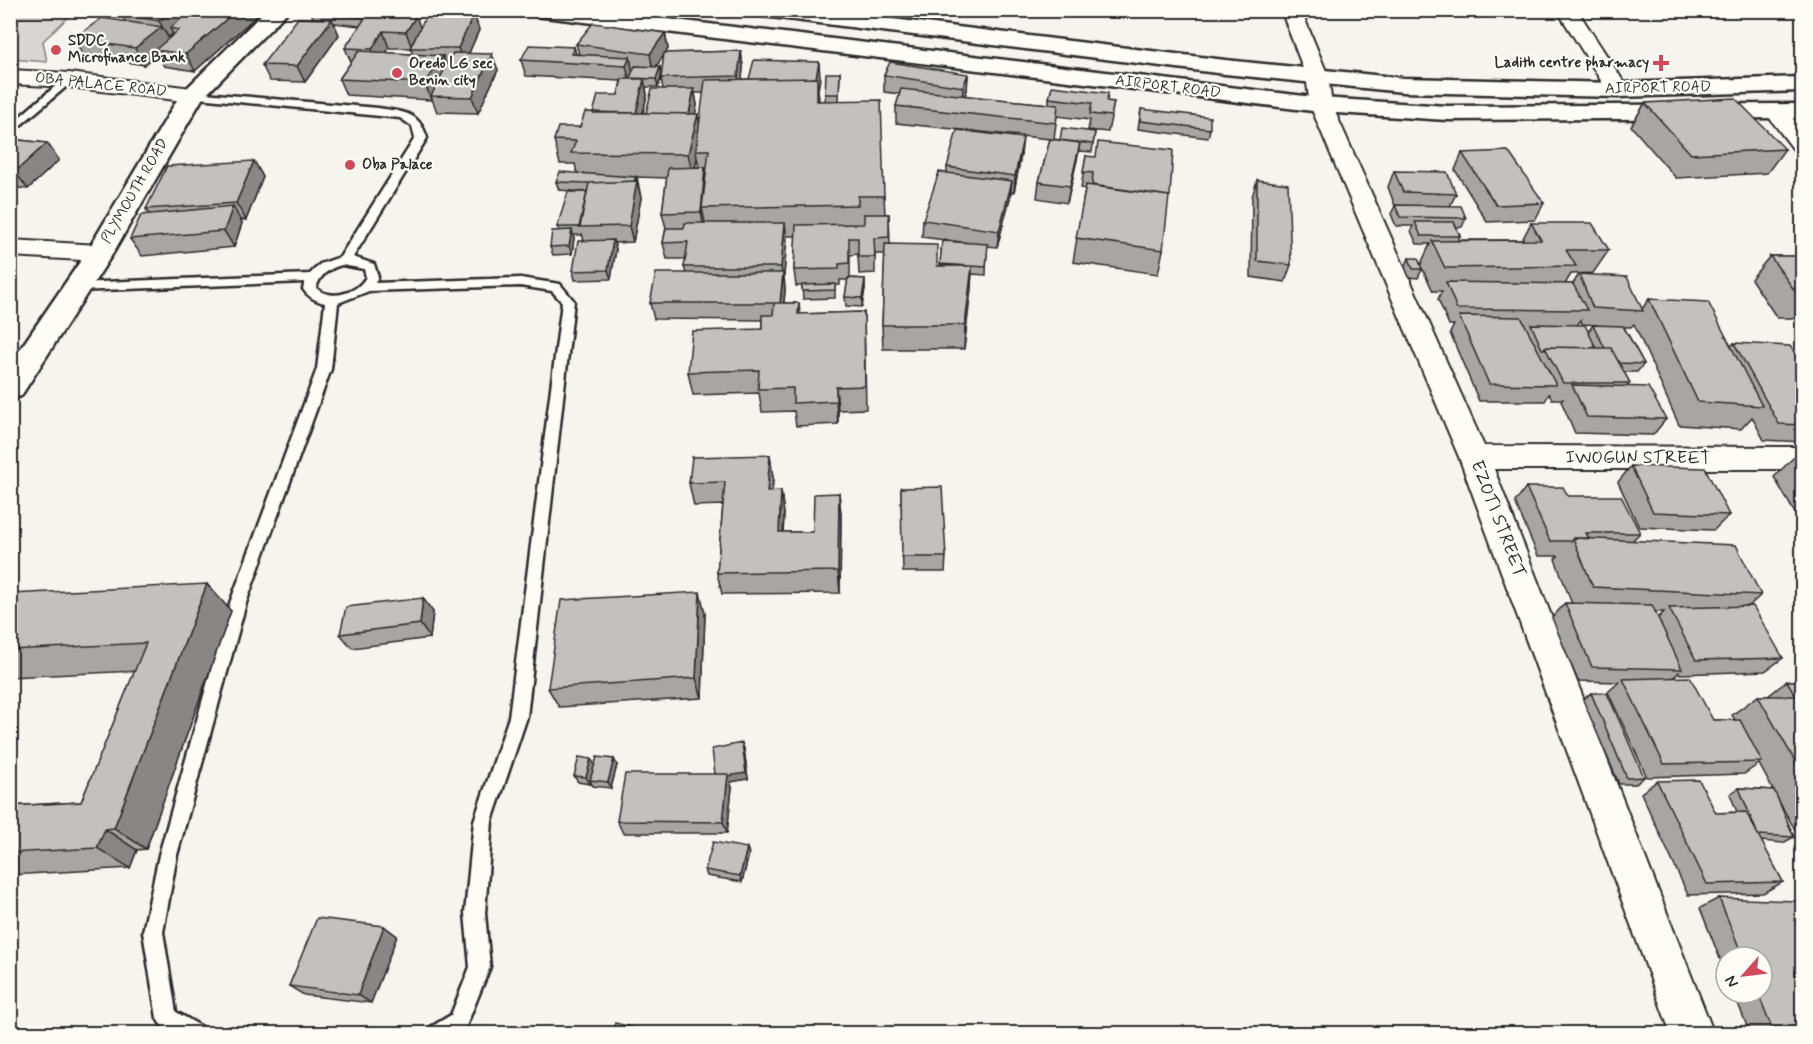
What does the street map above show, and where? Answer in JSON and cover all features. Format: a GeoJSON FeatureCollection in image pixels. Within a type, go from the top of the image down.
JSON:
{"type":"FeatureCollection","features":[{"type":"Feature","properties":{"kind":"main road","name":"PLYMOUTH ROAD"},"geometry":{"type":"LineString","coordinates":[[10,388],[100,253],[192,94],[279,10]]}},
{"type":"Feature","properties":{"kind":"main road","name":"AIRPORT ROAD"},"geometry":{"type":"LineString","coordinates":[[536,10],[1319,91],[1403,85],[1618,90],[1803,84]]}},
{"type":"Feature","properties":{"kind":"main road","name":"AIRPORT ROAD"},"geometry":{"type":"LineString","coordinates":[[763,10],[1319,91],[1447,112],[1803,111]]}},
{"type":"Feature","properties":{"kind":"street","name":"EZOTI STREET"},"geometry":{"type":"LineString","coordinates":[[1291,10],[1319,91],[1474,457],[1693,1034]]}},
{"type":"Feature","properties":{"kind":"street"},"geometry":{"type":"LineString","coordinates":[[1567,10],[1618,90]]}},
{"type":"Feature","properties":{"kind":"street","name":"OBA PALACE ROAD"},"geometry":{"type":"LineString","coordinates":[[10,77],[69,80],[192,94]]}},
{"type":"Feature","properties":{"kind":"street"},"geometry":{"type":"LineString","coordinates":[[1776,112],[1803,145]]}},
{"type":"Feature","properties":{"kind":"street"},"geometry":{"type":"LineString","coordinates":[[10,248],[100,253]]}},
{"type":"Feature","properties":{"kind":"street","name":"IWOGUN STREET"},"geometry":{"type":"LineString","coordinates":[[1474,457],[1803,458]]}},
{"type":"Feature","properties":{"kind":"lane"},"geometry":{"type":"LineString","coordinates":[[10,131],[69,80]]}},
{"type":"Feature","properties":{"kind":"lane"},"geometry":{"type":"LineString","coordinates":[[192,94],[378,111],[403,115],[417,124],[421,138],[345,260]]}},
{"type":"Feature","properties":{"kind":"lane"},"geometry":{"type":"LineString","coordinates":[[76,287],[311,278],[325,266],[345,260],[360,261],[370,267],[372,277],[366,287],[350,297],[332,300],[317,297],[309,289],[311,278]]}},
{"type":"Feature","properties":{"kind":"lane"},"geometry":{"type":"LineString","coordinates":[[366,287],[520,282],[556,287],[568,301],[518,717],[483,821],[475,913],[480,967],[458,1022],[438,1034]]}},
{"type":"Feature","properties":{"kind":"lane"},"geometry":{"type":"LineString","coordinates":[[195,1034],[167,1018],[153,932],[168,855],[238,603],[324,369],[332,300]]}},
{"type":"Feature","properties":{"kind":"shaded area"},"geometry":{"type":"Polygon","coordinates":[[[10,11],[75,11],[43,41],[47,62],[11,59],[10,11]]]}},
{"type":"Feature","properties":{"kind":"building"},"geometry":{"type":"Polygon","coordinates":[[[126,10],[174,10],[159,21],[121,14],[126,10]]]}},
{"type":"Feature","properties":{"kind":"building"},"geometry":{"type":"Polygon","coordinates":[[[192,10],[237,10],[186,54],[155,50],[179,30],[170,28],[192,10]]]}},
{"type":"Feature","properties":{"kind":"building"},"geometry":{"type":"Polygon","coordinates":[[[313,10],[371,10],[364,18],[311,12],[313,10]]]}},
{"type":"Feature","properties":{"kind":"building"},"geometry":{"type":"Polygon","coordinates":[[[427,14],[474,14],[458,48],[410,48],[427,14]]]}},
{"type":"Feature","properties":{"kind":"building"},"geometry":{"type":"Polygon","coordinates":[[[367,15],[416,16],[406,32],[383,31],[372,49],[345,48],[367,15]]]}},
{"type":"Feature","properties":{"kind":"building"},"geometry":{"type":"Polygon","coordinates":[[[102,18],[162,27],[135,48],[73,39],[102,18]]]}},
{"type":"Feature","properties":{"kind":"building"},"geometry":{"type":"Polygon","coordinates":[[[298,18],[332,19],[297,66],[262,65],[298,18]]]}},
{"type":"Feature","properties":{"kind":"building"},"geometry":{"type":"Polygon","coordinates":[[[593,23],[665,33],[650,54],[576,44],[593,23]]]}},
{"type":"Feature","properties":{"kind":"building"},"geometry":{"type":"Polygon","coordinates":[[[529,45],[574,47],[571,54],[630,57],[626,66],[521,60],[529,45]]]}},
{"type":"Feature","properties":{"kind":"building"},"geometry":{"type":"Polygon","coordinates":[[[359,51],[443,56],[425,83],[339,79],[359,51]]]}},
{"type":"Feature","properties":{"kind":"building"},"geometry":{"type":"Polygon","coordinates":[[[741,51],[738,76],[661,78],[664,53],[741,51]]]}},
{"type":"Feature","properties":{"kind":"building"},"geometry":{"type":"Polygon","coordinates":[[[453,53],[492,54],[472,97],[431,96],[453,53]]]}},
{"type":"Feature","properties":{"kind":"building"},"geometry":{"type":"Polygon","coordinates":[[[754,60],[819,62],[816,78],[749,79],[754,60]]]}},
{"type":"Feature","properties":{"kind":"building"},"geometry":{"type":"Polygon","coordinates":[[[890,62],[968,74],[963,87],[884,75],[890,62]]]}},
{"type":"Feature","properties":{"kind":"building"},"geometry":{"type":"Polygon","coordinates":[[[635,66],[660,67],[656,79],[630,78],[635,66]]]}},
{"type":"Feature","properties":{"kind":"building"},"geometry":{"type":"Polygon","coordinates":[[[826,73],[840,73],[839,94],[825,94],[826,73]]]}},
{"type":"Feature","properties":{"kind":"building"},"geometry":{"type":"Polygon","coordinates":[[[817,78],[817,101],[881,100],[884,196],[858,196],[858,205],[702,208],[709,150],[696,150],[705,80],[817,78]]]}},
{"type":"Feature","properties":{"kind":"building"},"geometry":{"type":"Polygon","coordinates":[[[622,79],[644,79],[636,113],[593,113],[598,95],[618,95],[622,79]]]}},
{"type":"Feature","properties":{"kind":"building"},"geometry":{"type":"Polygon","coordinates":[[[1052,86],[1108,93],[1107,101],[1114,102],[1111,116],[1090,114],[1092,103],[1049,98],[1052,86]]]}},
{"type":"Feature","properties":{"kind":"building"},"geometry":{"type":"Polygon","coordinates":[[[652,89],[694,89],[689,114],[646,113],[652,89]]]}},
{"type":"Feature","properties":{"kind":"building"},"geometry":{"type":"Polygon","coordinates":[[[901,89],[1058,105],[1056,123],[896,106],[901,89]]]}},
{"type":"Feature","properties":{"kind":"building"},"geometry":{"type":"Polygon","coordinates":[[[1735,98],[1785,149],[1691,154],[1645,103],[1735,98]]]}},
{"type":"Feature","properties":{"kind":"building"},"geometry":{"type":"Polygon","coordinates":[[[1141,109],[1210,117],[1210,129],[1140,121],[1141,109]]]}},
{"type":"Feature","properties":{"kind":"building"},"geometry":{"type":"Polygon","coordinates":[[[585,112],[698,114],[688,154],[571,153],[576,141],[554,140],[558,127],[580,127],[585,112]]]}},
{"type":"Feature","properties":{"kind":"building"},"geometry":{"type":"Polygon","coordinates":[[[1062,128],[1095,132],[1093,144],[1060,140],[1062,128]]]}},
{"type":"Feature","properties":{"kind":"building"},"geometry":{"type":"Polygon","coordinates":[[[957,130],[1023,138],[1015,176],[947,167],[957,130]]]}},
{"type":"Feature","properties":{"kind":"building"},"geometry":{"type":"Polygon","coordinates":[[[10,139],[47,143],[15,172],[10,172],[10,139]]]}},
{"type":"Feature","properties":{"kind":"building"},"geometry":{"type":"Polygon","coordinates":[[[1050,139],[1080,143],[1070,186],[1039,182],[1050,139]]]}},
{"type":"Feature","properties":{"kind":"building"},"geometry":{"type":"Polygon","coordinates":[[[1098,142],[1173,150],[1170,196],[1092,185],[1093,173],[1083,172],[1086,156],[1096,157],[1098,142]]]}},
{"type":"Feature","properties":{"kind":"building"},"geometry":{"type":"Polygon","coordinates":[[[1508,151],[1544,203],[1496,205],[1462,153],[1508,151]]]}},
{"type":"Feature","properties":{"kind":"building"},"geometry":{"type":"Polygon","coordinates":[[[254,161],[236,203],[146,209],[167,166],[254,161]]]}},
{"type":"Feature","properties":{"kind":"building"},"geometry":{"type":"Polygon","coordinates":[[[705,167],[701,212],[662,213],[668,168],[705,167]]]}},
{"type":"Feature","properties":{"kind":"building"},"geometry":{"type":"Polygon","coordinates":[[[1394,171],[1447,172],[1456,194],[1403,192],[1394,171]]]}},
{"type":"Feature","properties":{"kind":"building"},"geometry":{"type":"Polygon","coordinates":[[[560,172],[636,177],[634,181],[556,182],[560,172]]]}},
{"type":"Feature","properties":{"kind":"building"},"geometry":{"type":"Polygon","coordinates":[[[939,172],[1012,181],[999,231],[923,220],[939,172]]]}},
{"type":"Feature","properties":{"kind":"building"},"geometry":{"type":"Polygon","coordinates":[[[1257,180],[1288,184],[1291,265],[1257,261],[1257,180]]]}},
{"type":"Feature","properties":{"kind":"building"},"geometry":{"type":"Polygon","coordinates":[[[637,181],[629,226],[580,227],[589,183],[637,181]]]}},
{"type":"Feature","properties":{"kind":"building"},"geometry":{"type":"Polygon","coordinates":[[[1086,185],[1169,196],[1163,250],[1076,238],[1086,185]]]}},
{"type":"Feature","properties":{"kind":"building"},"geometry":{"type":"Polygon","coordinates":[[[568,192],[587,192],[579,227],[557,227],[568,192]]]}},
{"type":"Feature","properties":{"kind":"building"},"geometry":{"type":"Polygon","coordinates":[[[1395,205],[1461,206],[1466,218],[1400,217],[1395,205]]]}},
{"type":"Feature","properties":{"kind":"building"},"geometry":{"type":"Polygon","coordinates":[[[233,206],[224,231],[130,239],[141,215],[233,206]]]}},
{"type":"Feature","properties":{"kind":"building"},"geometry":{"type":"Polygon","coordinates":[[[864,214],[889,214],[889,237],[874,238],[875,257],[858,257],[858,238],[849,238],[849,263],[839,264],[839,269],[794,270],[796,225],[864,224],[864,214]]]}},
{"type":"Feature","properties":{"kind":"building"},"geometry":{"type":"Polygon","coordinates":[[[1415,222],[1454,222],[1460,236],[1421,236],[1415,222]]]}},
{"type":"Feature","properties":{"kind":"building"},"geometry":{"type":"Polygon","coordinates":[[[685,223],[785,223],[781,267],[684,267],[688,242],[663,243],[666,228],[684,228],[685,223]]]}},
{"type":"Feature","properties":{"kind":"building"},"geometry":{"type":"Polygon","coordinates":[[[1531,223],[1592,223],[1609,250],[1566,250],[1576,266],[1445,268],[1432,241],[1541,240],[1531,223]]]}},
{"type":"Feature","properties":{"kind":"building"},"geometry":{"type":"Polygon","coordinates":[[[572,230],[569,246],[550,247],[552,231],[572,230]]]}},
{"type":"Feature","properties":{"kind":"building"},"geometry":{"type":"Polygon","coordinates":[[[613,240],[608,270],[573,271],[578,241],[613,240]]]}},
{"type":"Feature","properties":{"kind":"building"},"geometry":{"type":"Polygon","coordinates":[[[942,241],[988,244],[986,267],[940,264],[942,241]]]}},
{"type":"Feature","properties":{"kind":"building"},"geometry":{"type":"Polygon","coordinates":[[[885,244],[937,245],[937,266],[972,266],[965,325],[882,325],[885,244]]]}},
{"type":"Feature","properties":{"kind":"building"},"geometry":{"type":"Polygon","coordinates":[[[1770,256],[1803,256],[1803,294],[1797,294],[1770,256]]]}},
{"type":"Feature","properties":{"kind":"building"},"geometry":{"type":"Polygon","coordinates":[[[1409,258],[1418,258],[1422,269],[1413,269],[1409,258]]]}},
{"type":"Feature","properties":{"kind":"building"},"geometry":{"type":"Polygon","coordinates":[[[656,273],[783,273],[780,303],[650,303],[656,273]]]}},
{"type":"Feature","properties":{"kind":"building"},"geometry":{"type":"Polygon","coordinates":[[[1579,274],[1627,277],[1643,311],[1593,308],[1579,274]]]}},
{"type":"Feature","properties":{"kind":"building"},"geometry":{"type":"Polygon","coordinates":[[[848,278],[865,279],[862,298],[845,297],[848,278]]]}},
{"type":"Feature","properties":{"kind":"building"},"geometry":{"type":"Polygon","coordinates":[[[1446,282],[1573,284],[1587,310],[1457,309],[1446,282]]]}},
{"type":"Feature","properties":{"kind":"building"},"geometry":{"type":"Polygon","coordinates":[[[835,284],[835,290],[802,291],[802,285],[835,284]]]}},
{"type":"Feature","properties":{"kind":"building"},"geometry":{"type":"Polygon","coordinates":[[[1649,299],[1708,302],[1762,406],[1698,402],[1649,299]]]}},
{"type":"Feature","properties":{"kind":"building"},"geometry":{"type":"Polygon","coordinates":[[[774,303],[799,303],[798,314],[864,312],[865,386],[836,387],[836,401],[793,403],[793,388],[758,389],[759,370],[688,372],[692,331],[762,329],[762,315],[773,315],[774,303]]]}},
{"type":"Feature","properties":{"kind":"building"},"geometry":{"type":"Polygon","coordinates":[[[1459,316],[1521,317],[1556,385],[1489,384],[1459,316]]]}},
{"type":"Feature","properties":{"kind":"building"},"geometry":{"type":"Polygon","coordinates":[[[1531,324],[1585,325],[1596,348],[1545,347],[1542,349],[1531,324]]]}},
{"type":"Feature","properties":{"kind":"building"},"geometry":{"type":"Polygon","coordinates":[[[1593,325],[1623,326],[1644,364],[1619,363],[1611,348],[1605,348],[1593,325]]]}},
{"type":"Feature","properties":{"kind":"building"},"geometry":{"type":"Polygon","coordinates":[[[1734,343],[1790,346],[1803,365],[1803,425],[1779,424],[1734,343]]]}},
{"type":"Feature","properties":{"kind":"building"},"geometry":{"type":"Polygon","coordinates":[[[1545,347],[1611,348],[1630,383],[1563,383],[1545,347]]]}},
{"type":"Feature","properties":{"kind":"building"},"geometry":{"type":"Polygon","coordinates":[[[1572,385],[1648,387],[1666,419],[1587,417],[1572,385]]]}},
{"type":"Feature","properties":{"kind":"building"},"geometry":{"type":"Polygon","coordinates":[[[770,455],[767,492],[781,491],[779,532],[813,532],[814,494],[839,493],[838,571],[717,573],[725,482],[689,483],[692,457],[770,455]]]}},
{"type":"Feature","properties":{"kind":"building"},"geometry":{"type":"Polygon","coordinates":[[[1796,455],[1803,455],[1803,465],[1796,455]]]}},
{"type":"Feature","properties":{"kind":"building"},"geometry":{"type":"Polygon","coordinates":[[[1631,466],[1705,468],[1729,515],[1653,512],[1631,466]]]}},
{"type":"Feature","properties":{"kind":"building"},"geometry":{"type":"Polygon","coordinates":[[[942,487],[946,557],[902,557],[901,488],[942,487]]]}},
{"type":"Feature","properties":{"kind":"building"},"geometry":{"type":"Polygon","coordinates":[[[1526,487],[1563,487],[1568,496],[1621,496],[1640,533],[1586,533],[1589,538],[1550,541],[1526,487]]]}},
{"type":"Feature","properties":{"kind":"building"},"geometry":{"type":"Polygon","coordinates":[[[1573,538],[1736,545],[1761,595],[1593,587],[1573,538]]]}},
{"type":"Feature","properties":{"kind":"building"},"geometry":{"type":"Polygon","coordinates":[[[207,584],[114,828],[105,829],[97,848],[10,853],[10,806],[81,802],[146,643],[10,650],[10,594],[207,584]]]}},
{"type":"Feature","properties":{"kind":"building"},"geometry":{"type":"Polygon","coordinates":[[[700,592],[696,678],[548,688],[561,600],[700,592]]]}},
{"type":"Feature","properties":{"kind":"building"},"geometry":{"type":"Polygon","coordinates":[[[423,598],[420,624],[340,634],[346,607],[423,598]]]}},
{"type":"Feature","properties":{"kind":"building"},"geometry":{"type":"Polygon","coordinates":[[[1565,603],[1652,605],[1682,669],[1592,667],[1565,603]]]}},
{"type":"Feature","properties":{"kind":"building"},"geometry":{"type":"Polygon","coordinates":[[[1753,606],[1783,658],[1696,660],[1669,608],[1753,606]]]}},
{"type":"Feature","properties":{"kind":"building"},"geometry":{"type":"Polygon","coordinates":[[[1690,677],[1713,720],[1740,720],[1762,762],[1664,764],[1623,679],[1690,677]]]}},
{"type":"Feature","properties":{"kind":"building"},"geometry":{"type":"Polygon","coordinates":[[[1787,681],[1803,681],[1803,775],[1758,696],[1796,696],[1787,681]]]}},
{"type":"Feature","properties":{"kind":"building"},"geometry":{"type":"Polygon","coordinates":[[[1591,693],[1607,693],[1644,777],[1627,778],[1591,693]]]}},
{"type":"Feature","properties":{"kind":"building"},"geometry":{"type":"Polygon","coordinates":[[[742,743],[746,773],[728,776],[728,774],[715,774],[712,749],[742,743]]]}},
{"type":"Feature","properties":{"kind":"building"},"geometry":{"type":"Polygon","coordinates":[[[579,757],[591,759],[586,777],[574,776],[579,757]]]}},
{"type":"Feature","properties":{"kind":"building"},"geometry":{"type":"Polygon","coordinates":[[[597,757],[614,759],[608,782],[590,780],[597,757]]]}},
{"type":"Feature","properties":{"kind":"building"},"geometry":{"type":"Polygon","coordinates":[[[625,774],[728,774],[723,822],[617,821],[625,774]]]}},
{"type":"Feature","properties":{"kind":"building"},"geometry":{"type":"Polygon","coordinates":[[[1699,780],[1716,813],[1746,812],[1783,882],[1707,884],[1657,781],[1699,780]]]}},
{"type":"Feature","properties":{"kind":"building"},"geometry":{"type":"Polygon","coordinates":[[[1739,788],[1774,790],[1794,837],[1758,835],[1739,788]]]}},
{"type":"Feature","properties":{"kind":"building"},"geometry":{"type":"Polygon","coordinates":[[[713,842],[747,848],[740,876],[705,870],[713,842]]]}},
{"type":"Feature","properties":{"kind":"building"},"geometry":{"type":"Polygon","coordinates":[[[1719,898],[1795,901],[1803,917],[1803,1030],[1772,1028],[1763,1005],[1774,1005],[1774,945],[1738,945],[1719,898]]]}},
{"type":"Feature","properties":{"kind":"building"},"geometry":{"type":"Polygon","coordinates":[[[317,918],[384,926],[358,995],[289,986],[317,918]]]}},
{"type":"Feature","properties":{"kind":"building"},"geometry":{"type":"Polygon","coordinates":[[[615,1023],[660,1034],[612,1034],[615,1023]]]}},
{"type":"Feature","properties":{"kind":"place","name":"SDDC Microfinance Bank"},"geometry":{"type":"Point","coordinates":[56,50]}},
{"type":"Feature","properties":{"kind":"place","name":"Ladith centre pharmacy"},"geometry":{"type":"Point","coordinates":[1661,63]}},
{"type":"Feature","properties":{"kind":"place","name":"Oredo LG sec Benin city"},"geometry":{"type":"Point","coordinates":[397,73]}},
{"type":"Feature","properties":{"kind":"place","name":"Oba Palace"},"geometry":{"type":"Point","coordinates":[350,165]}}]}
